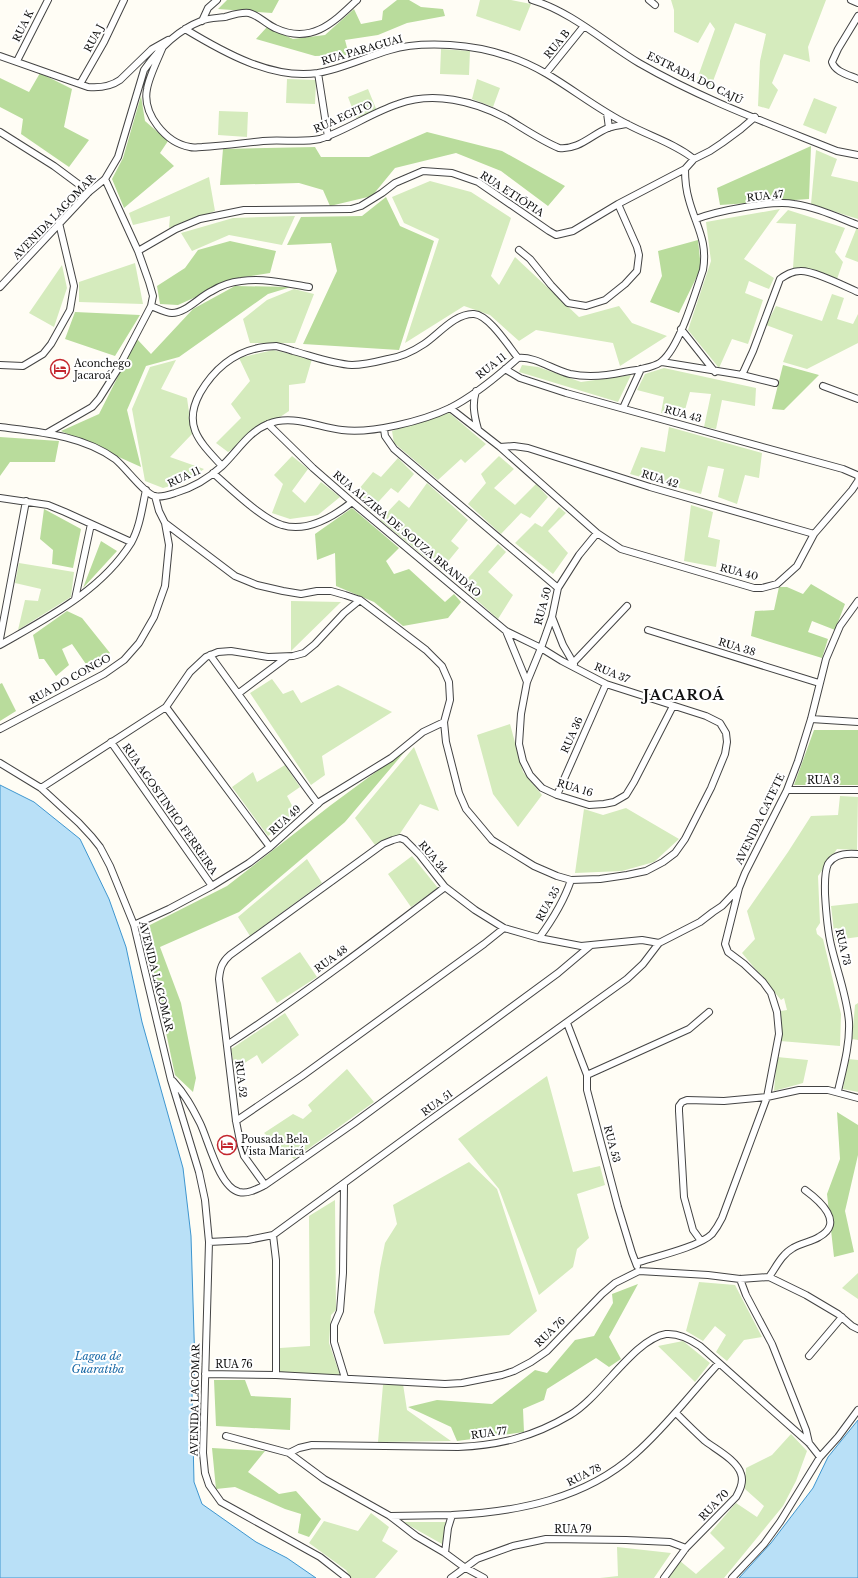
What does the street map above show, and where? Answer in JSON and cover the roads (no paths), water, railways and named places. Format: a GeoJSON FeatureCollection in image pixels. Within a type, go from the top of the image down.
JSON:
{"type":"FeatureCollection","features":[{"type":"Feature","properties":{"kind":"street","name":"RUA K"},"geometry":{"type":"LineString","coordinates":[[17,61],[48,0]]}},
{"type":"Feature","properties":{"kind":"street","name":"RUA J"},"geometry":{"type":"LineString","coordinates":[[80,84],[104,42],[124,0]]}},
{"type":"Feature","properties":{"kind":"street"},"geometry":{"type":"LineString","coordinates":[[202,20],[208,8],[217,0]]}},
{"type":"Feature","properties":{"kind":"street"},"geometry":{"type":"LineString","coordinates":[[202,20],[249,13],[280,30],[304,34],[323,29],[357,0]]}},
{"type":"Feature","properties":{"kind":"street","name":"ESTRADA DO CAJÚ"},"geometry":{"type":"LineString","coordinates":[[532,0],[554,8],[640,63],[694,91],[837,151],[858,155]]}},
{"type":"Feature","properties":{"kind":"street"},"geometry":{"type":"LineString","coordinates":[[649,0],[656,5]]}},
{"type":"Feature","properties":{"kind":"street"},"geometry":{"type":"LineString","coordinates":[[851,0],[858,3]]}},
{"type":"Feature","properties":{"kind":"street"},"geometry":{"type":"LineString","coordinates":[[858,16],[832,62],[835,67],[844,74],[858,79]]}},
{"type":"Feature","properties":{"kind":"street","name":"AVENIDA LAGOMAR"},"geometry":{"type":"LineString","coordinates":[[0,287],[89,192],[105,179],[118,158],[144,70],[150,60],[172,38],[202,20]]}},
{"type":"Feature","properties":{"kind":"street","name":"RUA B"},"geometry":{"type":"LineString","coordinates":[[546,73],[584,26]]}},
{"type":"Feature","properties":{"kind":"street","name":"RUA PARAGUAI"},"geometry":{"type":"LineString","coordinates":[[185,29],[207,42],[265,69],[302,74],[318,73],[391,50],[414,45],[450,45],[481,48],[500,53],[546,73],[607,113],[682,150],[694,159]]}},
{"type":"Feature","properties":{"kind":"street"},"geometry":{"type":"LineString","coordinates":[[0,56],[88,87],[95,87],[114,84],[152,49],[172,38]]}},
{"type":"Feature","properties":{"kind":"street","name":"RUA EGITO"},"geometry":{"type":"LineString","coordinates":[[162,49],[147,89],[147,105],[154,122],[162,131],[175,141],[190,147],[209,147],[264,141],[309,142],[328,137],[398,103],[419,98],[443,98],[472,104],[505,118],[559,148],[567,149],[578,146],[609,128],[627,124]]}},
{"type":"Feature","properties":{"kind":"street"},"geometry":{"type":"LineString","coordinates":[[318,73],[328,137]]}},
{"type":"Feature","properties":{"kind":"street"},"geometry":{"type":"LineString","coordinates":[[607,113],[609,128]]}},
{"type":"Feature","properties":{"kind":"street"},"geometry":{"type":"LineString","coordinates":[[755,117],[742,129],[722,143],[694,159],[685,169],[689,201],[705,247],[705,258],[703,270],[674,346],[662,362],[715,372],[742,375],[775,383]]}},
{"type":"Feature","properties":{"kind":"street"},"geometry":{"type":"LineString","coordinates":[[0,132],[54,166],[89,192]]}},
{"type":"Feature","properties":{"kind":"street","name":"RUA ETIÓPIA"},"geometry":{"type":"LineString","coordinates":[[138,251],[176,229],[200,219],[244,210],[351,209],[361,206],[395,183],[422,171],[452,173],[478,182],[556,234],[573,231],[618,204],[685,169]]}},
{"type":"Feature","properties":{"kind":"street"},"geometry":{"type":"LineString","coordinates":[[47,433],[92,407],[99,399],[118,369],[151,306],[153,296],[138,251],[105,179]]}},
{"type":"Feature","properties":{"kind":"street","name":"RUA 47"},"geometry":{"type":"LineString","coordinates":[[696,219],[706,215],[760,205],[793,203],[818,210],[858,225]]}},
{"type":"Feature","properties":{"kind":"street"},"geometry":{"type":"LineString","coordinates":[[519,250],[530,259],[551,286],[568,302],[586,306],[605,300],[625,284],[637,271],[639,256],[637,247],[618,204]]}},
{"type":"Feature","properties":{"kind":"street"},"geometry":{"type":"LineString","coordinates":[[0,366],[23,366],[43,354],[51,344],[70,310],[74,286],[59,223]]}},
{"type":"Feature","properties":{"kind":"street"},"geometry":{"type":"LineString","coordinates":[[742,375],[753,351],[780,279],[789,273],[800,271],[815,275],[858,292]]}},
{"type":"Feature","properties":{"kind":"street"},"geometry":{"type":"LineString","coordinates":[[151,306],[173,313],[182,311],[211,291],[222,286],[241,281],[272,280],[309,287]]}},
{"type":"Feature","properties":{"kind":"street"},"geometry":{"type":"LineString","coordinates":[[222,466],[204,447],[195,432],[192,418],[194,404],[208,379],[223,363],[255,348],[275,346],[323,360],[351,365],[370,363],[405,355],[424,344],[465,314],[476,314],[488,322],[518,358]]}},
{"type":"Feature","properties":{"kind":"street"},"geometry":{"type":"LineString","coordinates":[[681,329],[715,372]]}},
{"type":"Feature","properties":{"kind":"street","name":"RUA 11"},"geometry":{"type":"LineString","coordinates":[[155,496],[166,496],[181,491],[213,474],[249,436],[268,424],[281,420],[295,420],[342,430],[364,431],[384,428],[420,419],[450,408],[476,391],[518,358],[526,357],[553,369],[587,377],[605,376],[641,369],[662,362]]}},
{"type":"Feature","properties":{"kind":"street","name":"RUA 43"},"geometry":{"type":"LineString","coordinates":[[505,369],[520,378],[566,393],[843,469],[858,478]]}},
{"type":"Feature","properties":{"kind":"street"},"geometry":{"type":"LineString","coordinates":[[623,408],[641,369]]}},
{"type":"Feature","properties":{"kind":"street"},"geometry":{"type":"LineString","coordinates":[[823,386],[858,399]]}},
{"type":"Feature","properties":{"kind":"street"},"geometry":{"type":"LineString","coordinates":[[476,391],[473,400],[474,416],[478,428]]}},
{"type":"Feature","properties":{"kind":"street","name":"RUA 40"},"geometry":{"type":"LineString","coordinates":[[450,408],[478,428],[596,533],[621,549],[746,585],[762,588],[777,584],[797,566],[814,534],[852,490],[858,478]]}},
{"type":"Feature","properties":{"kind":"street","name":"RUA ALZIRA DE SOUZA BRANDÃO"},"geometry":{"type":"LineString","coordinates":[[268,424],[313,468],[352,502],[506,631],[541,648]]}},
{"type":"Feature","properties":{"kind":"street"},"geometry":{"type":"LineString","coordinates":[[0,427],[47,433],[77,440],[95,447],[115,459],[129,471],[146,490],[155,496]]}},
{"type":"Feature","properties":{"kind":"street"},"geometry":{"type":"LineString","coordinates":[[384,428],[385,436],[394,449],[558,588]]}},
{"type":"Feature","properties":{"kind":"street","name":"RUA 42"},"geometry":{"type":"LineString","coordinates":[[500,447],[514,446],[528,448],[650,487],[814,534]]}},
{"type":"Feature","properties":{"kind":"street"},"geometry":{"type":"LineString","coordinates":[[213,474],[264,516],[281,525],[293,527],[306,526],[321,522],[333,516],[352,502]]}},
{"type":"Feature","properties":{"kind":"street"},"geometry":{"type":"LineString","coordinates":[[0,645],[56,613],[105,575],[131,542],[138,527],[146,490]]}},
{"type":"Feature","properties":{"kind":"street","name":"RUA DO CONGO"},"geometry":{"type":"LineString","coordinates":[[0,729],[104,674],[124,660],[138,643],[154,617],[165,586],[169,545],[165,523],[159,511],[155,496]]}},
{"type":"Feature","properties":{"kind":"street"},"geometry":{"type":"LineString","coordinates":[[0,498],[48,505],[131,542]]}},
{"type":"Feature","properties":{"kind":"street"},"geometry":{"type":"LineString","coordinates":[[0,639],[26,501]]}},
{"type":"Feature","properties":{"kind":"street"},"geometry":{"type":"LineString","coordinates":[[165,523],[235,576],[247,582],[301,594],[317,591],[331,591],[360,600],[426,650],[442,666],[449,682],[450,700],[444,722],[446,742],[466,809],[492,840],[506,850],[534,866],[571,880]]}},
{"type":"Feature","properties":{"kind":"street"},"geometry":{"type":"LineString","coordinates":[[75,599],[91,524]]}},
{"type":"Feature","properties":{"kind":"street","name":"RUA 50"},"geometry":{"type":"LineString","coordinates":[[541,648],[552,617],[558,588],[579,555],[596,533]]}},
{"type":"Feature","properties":{"kind":"street"},"geometry":{"type":"LineString","coordinates":[[41,788],[166,707],[190,672],[206,657],[218,652],[231,650],[268,657],[288,657],[304,652],[316,644],[344,613],[360,600]]}},
{"type":"Feature","properties":{"kind":"street","name":"AVENIDA CATETE"},"geometry":{"type":"LineString","coordinates":[[659,943],[700,922],[722,906],[739,888],[763,836],[787,790],[811,719],[826,659],[840,626],[858,601]]}},
{"type":"Feature","properties":{"kind":"street"},"geometry":{"type":"LineString","coordinates":[[573,662],[627,606]]}},
{"type":"Feature","properties":{"kind":"street"},"geometry":{"type":"LineString","coordinates":[[552,617],[564,645],[577,669]]}},
{"type":"Feature","properties":{"kind":"street","name":"RUA 38"},"geometry":{"type":"LineString","coordinates":[[648,630],[819,683]]}},
{"type":"Feature","properties":{"kind":"street"},"geometry":{"type":"LineString","coordinates":[[506,631],[527,682]]}},
{"type":"Feature","properties":{"kind":"street","name":"RUA 37"},"geometry":{"type":"LineString","coordinates":[[541,648],[606,684],[713,719],[720,723],[726,733],[727,742],[725,754],[711,788],[685,839],[675,853],[663,862],[646,871],[600,879],[571,880]]}},
{"type":"Feature","properties":{"kind":"street","name":"RUA 16"},"geometry":{"type":"LineString","coordinates":[[541,648],[527,682],[520,714],[519,744],[523,761],[530,775],[542,788],[557,795],[589,805],[614,802],[626,795],[673,706]]}},
{"type":"Feature","properties":{"kind":"street"},"geometry":{"type":"LineString","coordinates":[[210,655],[318,804]]}},
{"type":"Feature","properties":{"kind":"street"},"geometry":{"type":"LineString","coordinates":[[239,693],[288,657]]}},
{"type":"Feature","properties":{"kind":"street","name":"RUA 36"},"geometry":{"type":"LineString","coordinates":[[557,795],[606,684]]}},
{"type":"Feature","properties":{"kind":"street"},"geometry":{"type":"LineString","coordinates":[[166,707],[270,847]]}},
{"type":"Feature","properties":{"kind":"street"},"geometry":{"type":"LineString","coordinates":[[811,719],[858,722]]}},
{"type":"Feature","properties":{"kind":"street","name":"RUA 49"},"geometry":{"type":"LineString","coordinates":[[134,925],[169,909],[212,886],[249,863],[270,847],[318,804],[391,758],[423,732],[444,722]]}},
{"type":"Feature","properties":{"kind":"street","name":"RUA AGOSTINHO FERREIRA"},"geometry":{"type":"LineString","coordinates":[[111,742],[212,886]]}},
{"type":"Feature","properties":{"kind":"street","name":"AVENIDA LAGOMAR"},"geometry":{"type":"LineString","coordinates":[[0,763],[41,788],[79,823],[100,847],[110,866],[134,925],[171,1080],[199,1172],[205,1200],[209,1242]]}},
{"type":"Feature","properties":{"kind":"street","name":"RUA 3"},"geometry":{"type":"LineString","coordinates":[[787,790],[858,790]]}},
{"type":"Feature","properties":{"kind":"street","name":"RUA 34"},"geometry":{"type":"LineString","coordinates":[[220,969],[223,961],[230,955],[383,844],[400,838],[405,840],[420,855],[445,887],[475,910],[504,928],[569,945],[590,946],[603,943],[642,940],[659,943]]}},
{"type":"Feature","properties":{"kind":"street","name":"RUA 73"},"geometry":{"type":"LineString","coordinates":[[838,1092],[848,1040],[849,1022],[844,992],[830,945],[826,917],[825,877],[828,863],[837,856],[849,853],[858,854]]}},
{"type":"Feature","properties":{"kind":"street","name":"RUA 35"},"geometry":{"type":"LineString","coordinates":[[539,938],[560,907],[567,894],[571,880]]}},
{"type":"Feature","properties":{"kind":"street","name":"RUA 48"},"geometry":{"type":"LineString","coordinates":[[227,1045],[374,941],[445,887]]}},
{"type":"Feature","properties":{"kind":"street"},"geometry":{"type":"LineString","coordinates":[[636,1262],[701,1241],[711,1235],[722,1218],[767,1097],[779,1034],[777,1012],[771,993],[763,982],[744,964],[728,952],[725,944],[739,888]]}},
{"type":"Feature","properties":{"kind":"street"},"geometry":{"type":"LineString","coordinates":[[236,1121],[308,1072],[504,928]]}},
{"type":"Feature","properties":{"kind":"street","name":"RUA 51"},"geometry":{"type":"LineString","coordinates":[[209,1242],[248,1240],[273,1235],[627,979],[644,964],[659,943]]}},
{"type":"Feature","properties":{"kind":"street"},"geometry":{"type":"LineString","coordinates":[[171,1080],[184,1093],[200,1124],[220,1173],[230,1188],[238,1192],[250,1192],[265,1185],[354,1124],[558,973],[590,946]]}},
{"type":"Feature","properties":{"kind":"street","name":"RUA 52"},"geometry":{"type":"LineString","coordinates":[[220,969],[219,979],[236,1121],[241,1146],[244,1156],[265,1185]]}},
{"type":"Feature","properties":{"kind":"street"},"geometry":{"type":"LineString","coordinates":[[587,1076],[690,1029],[709,1012]]}},
{"type":"Feature","properties":{"kind":"street","name":"RUA 53"},"geometry":{"type":"LineString","coordinates":[[567,1023],[587,1076],[587,1090],[620,1214],[640,1271]]}},
{"type":"Feature","properties":{"kind":"street"},"geometry":{"type":"LineString","coordinates":[[701,1241],[693,1230],[684,1197],[679,1106],[682,1102],[692,1100],[724,1101],[767,1097],[799,1090],[816,1089],[838,1092],[858,1098]]}},
{"type":"Feature","properties":{"kind":"street"},"geometry":{"type":"LineString","coordinates":[[344,1185],[343,1274],[340,1311],[334,1325],[334,1342],[345,1378]]}},
{"type":"Feature","properties":{"kind":"street"},"geometry":{"type":"LineString","coordinates":[[769,1277],[788,1252],[793,1248],[817,1238],[828,1230],[830,1225],[829,1217],[825,1208],[817,1198],[805,1190]]}},
{"type":"Feature","properties":{"kind":"street"},"geometry":{"type":"LineString","coordinates":[[273,1235],[276,1260],[276,1375]]}},
{"type":"Feature","properties":{"kind":"street","name":"AVENIDA LACOMAR"},"geometry":{"type":"LineString","coordinates":[[209,1242],[203,1453],[205,1473],[215,1495],[221,1502],[320,1557],[346,1578]]}},
{"type":"Feature","properties":{"kind":"street","name":"RUA 76"},"geometry":{"type":"LineString","coordinates":[[205,1374],[276,1375],[445,1384],[486,1379],[514,1371],[547,1351],[602,1294],[615,1283],[640,1271],[708,1275],[740,1279],[769,1277],[806,1295],[842,1317],[858,1329]]}},
{"type":"Feature","properties":{"kind":"street"},"geometry":{"type":"LineString","coordinates":[[740,1279],[746,1295],[772,1344],[806,1430],[809,1443]]}},
{"type":"Feature","properties":{"kind":"street"},"geometry":{"type":"LineString","coordinates":[[809,1356],[842,1317]]}},
{"type":"Feature","properties":{"kind":"street","name":"RUA 77"},"geometry":{"type":"LineString","coordinates":[[289,1453],[299,1448],[312,1445],[458,1447],[484,1445],[526,1437],[571,1415],[585,1405],[646,1342],[666,1334],[689,1338],[809,1443],[820,1457]]}},
{"type":"Feature","properties":{"kind":"street","name":"RUA 78"},"geometry":{"type":"LineString","coordinates":[[390,1516],[452,1515],[496,1512],[524,1507],[565,1496],[603,1477],[635,1454],[676,1413],[719,1363]]}},
{"type":"Feature","properties":{"kind":"street"},"geometry":{"type":"LineString","coordinates":[[732,1578],[764,1544],[780,1522],[820,1457],[838,1438],[858,1410]]}},
{"type":"Feature","properties":{"kind":"street","name":"RUA 70"},"geometry":{"type":"LineString","coordinates":[[664,1578],[686,1548],[728,1506],[740,1489],[742,1481],[741,1474],[737,1466],[705,1441],[676,1413]]}},
{"type":"Feature","properties":{"kind":"street"},"geometry":{"type":"LineString","coordinates":[[226,1436],[289,1453],[324,1478],[390,1516],[416,1536],[484,1578]]}},
{"type":"Feature","properties":{"kind":"street"},"geometry":{"type":"LineString","coordinates":[[444,1553],[448,1528],[452,1515]]}},
{"type":"Feature","properties":{"kind":"street","name":"RUA 79"},"geometry":{"type":"LineString","coordinates":[[451,1578],[464,1567],[477,1559],[494,1552],[513,1546],[546,1539],[670,1542],[686,1548]]}},
{"type":"Feature","properties":{"kind":"water","name":"Lagoa de Guaratiba"},"geometry":{"type":"Polygon","coordinates":[[[0,785],[34,802],[80,839],[109,899],[126,947],[142,1022],[183,1168],[191,1236],[195,1367],[192,1396],[194,1482],[202,1504],[256,1542],[287,1558],[316,1578],[0,1578],[0,785]]]}},
{"type":"Feature","properties":{"kind":"water"},"geometry":{"type":"Polygon","coordinates":[[[858,1420],[858,1578],[739,1578],[771,1543],[813,1488],[828,1457],[858,1420]]]}},
{"type":"Feature","properties":{"kind":"place","name":"Aconchego Jacaroá"},"geometry":{"type":"Point","coordinates":[60,369]}},
{"type":"Feature","properties":{"kind":"place","name":"Pousada Bela Vista Maricá"},"geometry":{"type":"Point","coordinates":[227,1145]}},
{"type":"Feature","properties":{"kind":"district","name":"JACAROÁ"},"geometry":{"type":"Point","coordinates":[684,695]}}]}
